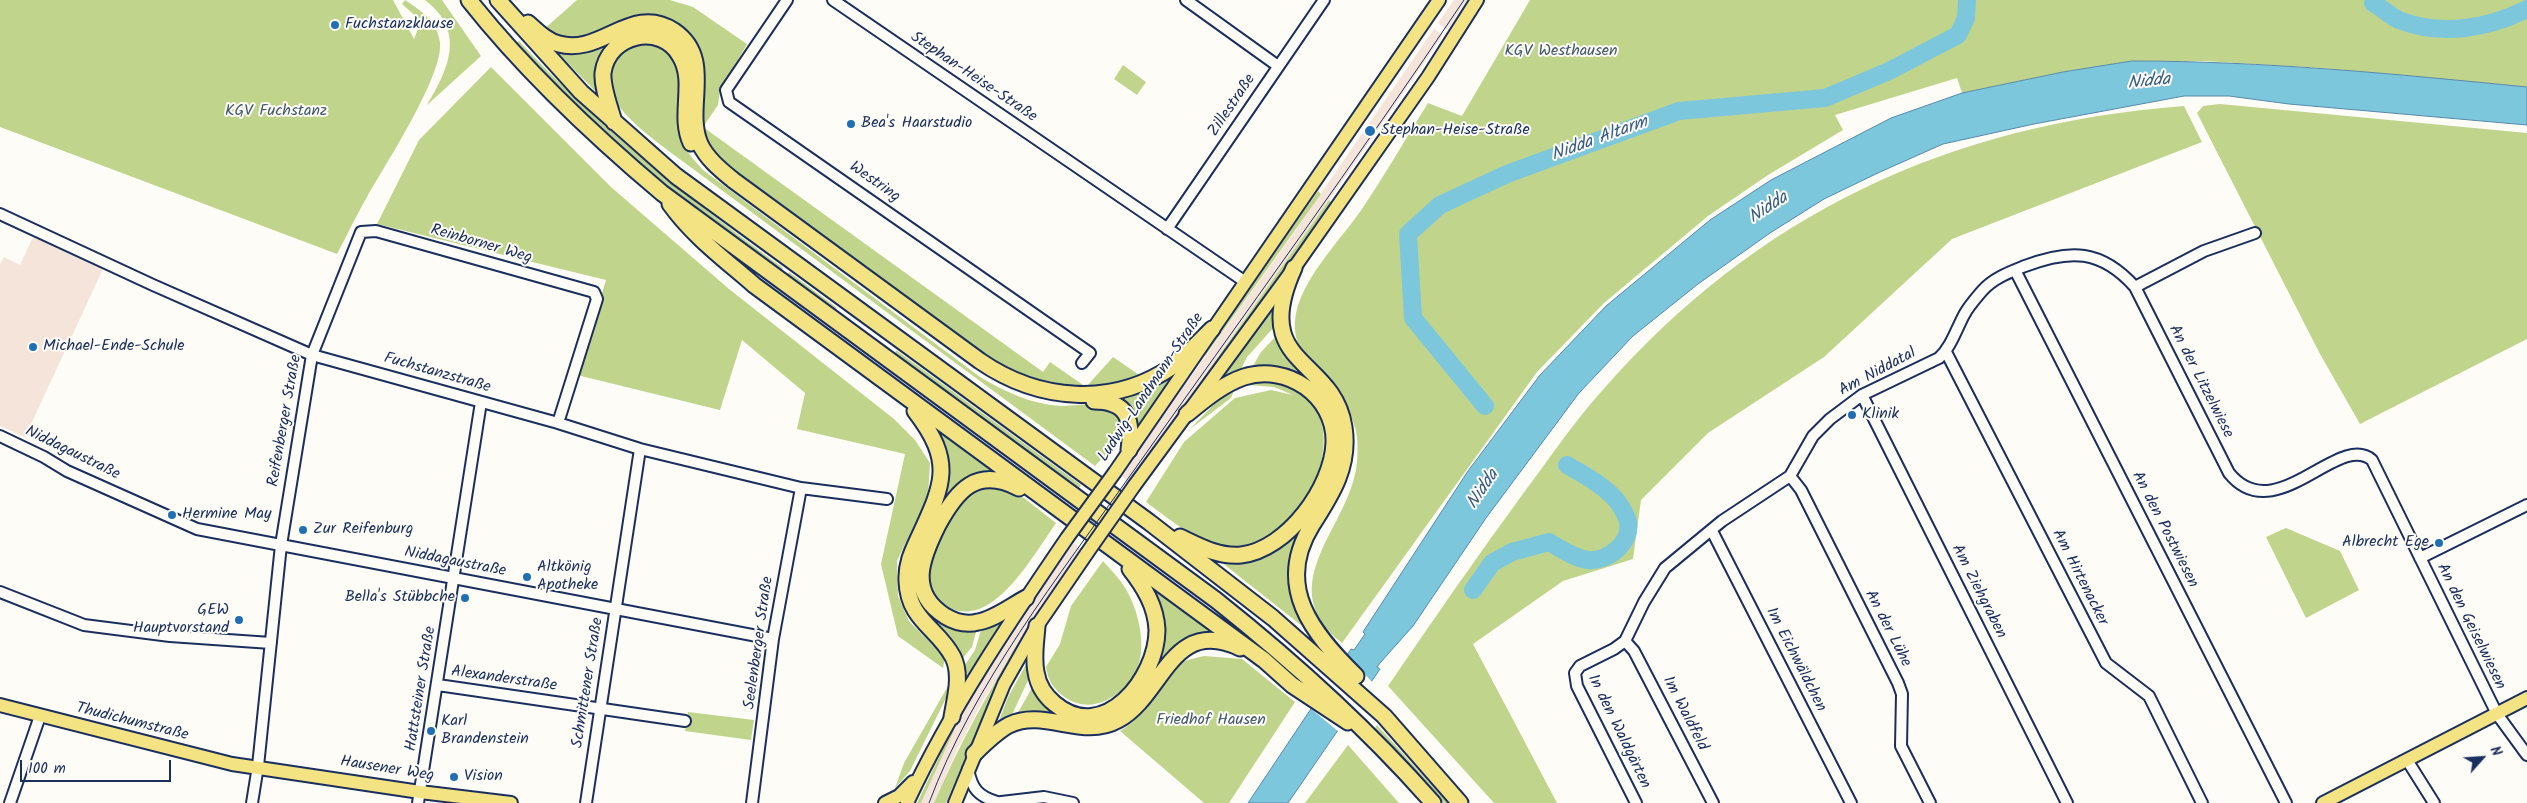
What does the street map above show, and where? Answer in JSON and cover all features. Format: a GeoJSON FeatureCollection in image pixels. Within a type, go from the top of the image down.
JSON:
{"type":"FeatureCollection","features":[{"type":"Feature","properties":{"kind":"highway"},"geometry":{"type":"LineString","coordinates":[[469,0],[504,42],[564,105],[662,193],[1216,600],[1302,670],[1371,736],[1432,803]]}},
{"type":"Feature","properties":{"kind":"highway"},"geometry":{"type":"LineString","coordinates":[[499,0],[550,60],[614,122],[676,176],[1318,646],[1365,685],[1384,716],[1460,803]]}},
{"type":"Feature","properties":{"kind":"highway"},"geometry":{"type":"LineString","coordinates":[[499,0],[542,35],[568,46],[589,43],[621,28],[638,23],[656,24],[675,32],[689,46],[697,66],[696,127],[700,144],[711,161],[733,180],[980,361],[1008,379],[1040,390],[1071,395],[1098,394],[1122,390],[1148,380],[1171,367],[1212,329]]}},
{"type":"Feature","properties":{"kind":"highway"},"geometry":{"type":"LineString","coordinates":[[614,122],[603,73],[610,54],[626,40],[636,36],[657,37],[666,42],[675,48],[685,66],[684,120],[689,139],[700,157],[717,174],[992,375],[1038,396],[1070,400],[1108,401],[1116,404],[1125,413],[1131,427],[1129,450]]}},
{"type":"Feature","properties":{"kind":"highway"},"geometry":{"type":"LineString","coordinates":[[662,193],[687,228],[754,285],[1264,660],[1292,684],[1371,736]]}},
{"type":"Feature","properties":{"kind":"highway"},"geometry":{"type":"LineString","coordinates":[[1294,268],[1282,302],[1281,325],[1284,335],[1298,360],[1331,395],[1340,412],[1346,439],[1343,463],[1336,486],[1305,538],[1297,562],[1296,582],[1300,602],[1312,626],[1318,646]]}},
{"type":"Feature","properties":{"kind":"highway"},"geometry":{"type":"LineString","coordinates":[[1149,522],[1216,553],[1241,555],[1255,552],[1271,545],[1294,525],[1315,499],[1324,482],[1334,442],[1331,425],[1325,409],[1315,395],[1291,378],[1265,374],[1245,377],[1228,384],[1187,414]]}},
{"type":"Feature","properties":{"kind":"highway"},"geometry":{"type":"LineString","coordinates":[[903,396],[931,432],[940,456],[942,477],[936,500],[910,557],[906,580],[910,599],[918,616],[954,658],[957,679],[952,717]]}},
{"type":"Feature","properties":{"kind":"highway"},"geometry":{"type":"LineString","coordinates":[[1026,598],[980,622],[957,622],[931,605],[922,583],[924,552],[949,505],[959,492],[970,485],[983,480],[996,479],[1010,483],[1047,502]]}},
{"type":"Feature","properties":{"kind":"highway"},"geometry":{"type":"LineString","coordinates":[[1037,626],[1036,673],[1045,694],[1057,706],[1071,714],[1096,716],[1112,711],[1126,701],[1139,684],[1149,665],[1156,642],[1157,630],[1147,593],[1120,555]]}},
{"type":"Feature","properties":{"kind":"highway"},"geometry":{"type":"LineString","coordinates":[[974,754],[1000,730],[1024,720],[1042,719],[1090,728],[1118,720],[1142,699],[1173,658],[1191,645],[1209,641],[1224,642],[1264,660]]}},
{"type":"Feature","properties":{"kind":"main road","name":"Ludwig-Landmann-Straße"},"geometry":{"type":"LineString","coordinates":[[907,803],[922,770],[952,717],[1026,598],[1115,472],[1244,281],[1439,0]]}},
{"type":"Feature","properties":{"kind":"main road"},"geometry":{"type":"LineString","coordinates":[[955,803],[1004,684],[1037,626],[1134,486],[1294,268],[1428,77],[1477,0]]}},
{"type":"Feature","properties":{"kind":"main road"},"geometry":{"type":"LineString","coordinates":[[2323,803],[2527,698]]}},
{"type":"Feature","properties":{"kind":"main road","name":"Thudichumstraße"},"geometry":{"type":"LineString","coordinates":[[0,705],[232,764],[258,766]]}},
{"type":"Feature","properties":{"kind":"main road","name":"Hausener Weg"},"geometry":{"type":"LineString","coordinates":[[258,766],[419,798],[511,803]]}},
{"type":"Feature","properties":{"kind":"main road"},"geometry":{"type":"LineString","coordinates":[[885,803],[904,792],[922,770]]}},
{"type":"Feature","properties":{"kind":"street","name":"Westring"},"geometry":{"type":"LineString","coordinates":[[787,0],[726,90],[729,102],[1090,353],[1082,363]]}},
{"type":"Feature","properties":{"kind":"street","name":"Stephan-Heise-Straße"},"geometry":{"type":"LineString","coordinates":[[833,0],[1244,281]]}},
{"type":"Feature","properties":{"kind":"street"},"geometry":{"type":"LineString","coordinates":[[1186,0],[1278,66]]}},
{"type":"Feature","properties":{"kind":"street","name":"Zillestraße"},"geometry":{"type":"LineString","coordinates":[[1167,229],[1324,0]]}},
{"type":"Feature","properties":{"kind":"street","name":"Fuchstanzstraße"},"geometry":{"type":"LineString","coordinates":[[0,214],[153,285],[312,355],[558,423],[640,449],[801,488],[887,499]]}},
{"type":"Feature","properties":{"kind":"street","name":"Reinborner Weg"},"geometry":{"type":"LineString","coordinates":[[361,232],[376,231],[594,292],[596,299],[558,423]]}},
{"type":"Feature","properties":{"kind":"street","name":"Reifenberger Straße"},"geometry":{"type":"LineString","coordinates":[[252,803],[258,766],[281,545],[312,355],[361,232]]}},
{"type":"Feature","properties":{"kind":"street"},"geometry":{"type":"LineString","coordinates":[[1946,352],[1965,313],[1982,291],[1995,280],[2015,270],[2056,256],[2083,255],[2114,267],[2135,287],[2204,251],[2256,233]]}},
{"type":"Feature","properties":{"kind":"street","name":"An den Postwiesen"},"geometry":{"type":"LineString","coordinates":[[2015,270],[2286,803]]}},
{"type":"Feature","properties":{"kind":"street","name":"An der Litzelwiese"},"geometry":{"type":"LineString","coordinates":[[2135,287],[2228,472],[2238,482],[2253,490],[2276,490],[2342,458],[2352,455],[2366,455]]}},
{"type":"Feature","properties":{"kind":"street","name":"Am Niddatal"},"geometry":{"type":"LineString","coordinates":[[1624,641],[1644,602],[1665,568],[1740,508],[1790,476],[1813,436],[1830,419],[1862,395],[1934,360],[1946,352]]}},
{"type":"Feature","properties":{"kind":"street","name":"Am Hirtenacker"},"geometry":{"type":"LineString","coordinates":[[1946,352],[2106,663],[2149,696],[2202,803]]}},
{"type":"Feature","properties":{"kind":"street","name":"Am Ziehgraben"},"geometry":{"type":"LineString","coordinates":[[1862,395],[2067,803]]}},
{"type":"Feature","properties":{"kind":"street","name":"Hattsteiner Straße"},"geometry":{"type":"LineString","coordinates":[[419,798],[455,578],[481,402]]}},
{"type":"Feature","properties":{"kind":"street","name":"Niddagaustraße"},"geometry":{"type":"LineString","coordinates":[[0,436],[44,457],[67,471],[197,529],[773,639]]}},
{"type":"Feature","properties":{"kind":"street","name":"Schmittener Straße"},"geometry":{"type":"LineString","coordinates":[[586,803],[640,449]]}},
{"type":"Feature","properties":{"kind":"street","name":"An den Geiselwiesen"},"geometry":{"type":"LineString","coordinates":[[2366,455],[2372,460],[2496,714],[2527,754]]}},
{"type":"Feature","properties":{"kind":"street","name":"An der Lühe"},"geometry":{"type":"LineString","coordinates":[[1790,476],[1801,490],[1902,694],[1901,746],[1930,803]]}},
{"type":"Feature","properties":{"kind":"street","name":"Seelenberger Straße"},"geometry":{"type":"LineString","coordinates":[[752,803],[773,639],[801,488]]}},
{"type":"Feature","properties":{"kind":"street"},"geometry":{"type":"LineString","coordinates":[[2420,558],[2527,505]]}},
{"type":"Feature","properties":{"kind":"street","name":"Im Eichwäldchen"},"geometry":{"type":"LineString","coordinates":[[1712,531],[1851,803]]}},
{"type":"Feature","properties":{"kind":"street"},"geometry":{"type":"LineString","coordinates":[[0,592],[84,625],[170,636],[271,643]]}},
{"type":"Feature","properties":{"kind":"street","name":"In den Waldgärten"},"geometry":{"type":"LineString","coordinates":[[1624,641],[1614,649],[1580,666],[1574,674],[1577,686],[1636,803]]}},
{"type":"Feature","properties":{"kind":"street","name":"Im Waldfeld"},"geometry":{"type":"LineString","coordinates":[[1624,641],[1634,651],[1713,803]]}},
{"type":"Feature","properties":{"kind":"street","name":"Alexanderstraße"},"geometry":{"type":"LineString","coordinates":[[438,685],[685,721]]}},
{"type":"Feature","properties":{"kind":"street"},"geometry":{"type":"LineString","coordinates":[[10,803],[40,716]]}},
{"type":"Feature","properties":{"kind":"street"},"geometry":{"type":"LineString","coordinates":[[2407,760],[2434,803]]}},
{"type":"Feature","properties":{"kind":"street"},"geometry":{"type":"LineString","coordinates":[[968,769],[972,786],[978,794],[995,802],[1044,797],[1073,803]]}},
{"type":"Feature","properties":{"kind":"shaded area"},"geometry":{"type":"Polygon","coordinates":[[[1454,0],[1467,0],[1447,30],[1438,23],[1454,0]]]}},
{"type":"Feature","properties":{"kind":"shaded area"},"geometry":{"type":"Polygon","coordinates":[[[1434,29],[1443,35],[1339,186],[1129,482],[1120,475],[1289,240],[1434,29]]]}},
{"type":"Feature","properties":{"kind":"shaded area","name":"Michael-Ende-Schule"},"geometry":{"type":"Polygon","coordinates":[[[33,237],[103,269],[25,437],[0,426],[0,265],[4,257],[20,265],[33,237]]]}},
{"type":"Feature","properties":{"kind":"shaded area"},"geometry":{"type":"Polygon","coordinates":[[[1072,542],[1082,549],[1021,639],[982,702],[957,750],[934,803],[921,803],[954,731],[952,730],[966,703],[1025,609],[1072,542]]]}},
{"type":"Feature","properties":{"kind":"green space","name":"KGV Fuchstanz"},"geometry":{"type":"Polygon","coordinates":[[[0,0],[393,0],[414,39],[421,21],[402,4],[405,0],[428,18],[436,29],[440,43],[438,58],[423,98],[337,254],[0,127],[0,0]]]}},
{"type":"Feature","properties":{"kind":"green space"},"geometry":{"type":"Polygon","coordinates":[[[425,0],[442,0],[481,56],[427,105],[442,78],[450,51],[446,24],[438,12],[425,0]]]}},
{"type":"Feature","properties":{"kind":"green space"},"geometry":{"type":"Polygon","coordinates":[[[577,0],[670,0],[693,7],[747,44],[720,91],[718,105],[703,127],[1043,372],[1050,362],[1086,387],[1113,357],[1142,377],[1120,385],[1076,392],[1003,373],[737,180],[721,166],[708,150],[703,135],[702,121],[705,76],[699,47],[683,27],[666,17],[640,14],[626,18],[588,36],[574,39],[560,38],[543,30],[577,0]]]}},
{"type":"Feature","properties":{"kind":"green space","name":"KGV Westhausen"},"geometry":{"type":"Polygon","coordinates":[[[1530,0],[2527,0],[2527,87],[2321,68],[2204,61],[2132,61],[2063,72],[1962,93],[1957,78],[1835,115],[1843,130],[1768,175],[1708,216],[1604,303],[1537,372],[1342,643],[1321,621],[1313,599],[1313,576],[1320,554],[1343,508],[1352,485],[1357,461],[1357,435],[1349,413],[1341,400],[1301,351],[1296,337],[1295,321],[1298,306],[1321,262],[1362,209],[1428,103],[1462,116],[1530,0]]]}},
{"type":"Feature","properties":{"kind":"green space"},"geometry":{"type":"Polygon","coordinates":[[[519,41],[581,104],[613,133],[712,215],[783,268],[781,271],[676,192],[608,136],[545,76],[516,43],[519,41]]]}},
{"type":"Feature","properties":{"kind":"green space"},"geometry":{"type":"Polygon","coordinates":[[[633,42],[662,45],[677,63],[680,81],[678,113],[680,135],[688,152],[703,170],[980,377],[1008,392],[1038,403],[1060,406],[1096,404],[1111,408],[1120,419],[1121,438],[1095,466],[653,139],[629,118],[613,96],[609,86],[611,59],[633,42]]]}},
{"type":"Feature","properties":{"kind":"green space"},"geometry":{"type":"Polygon","coordinates":[[[605,43],[607,48],[598,88],[595,91],[559,54],[562,51],[605,43]]]}},
{"type":"Feature","properties":{"kind":"green space"},"geometry":{"type":"Polygon","coordinates":[[[1123,65],[1146,82],[1137,95],[1114,79],[1123,65]]]}},
{"type":"Feature","properties":{"kind":"green space"},"geometry":{"type":"Polygon","coordinates":[[[491,67],[611,187],[729,289],[894,419],[915,440],[930,463],[928,496],[897,561],[898,596],[909,621],[945,658],[943,668],[898,636],[881,564],[905,454],[797,429],[805,393],[742,340],[720,410],[577,375],[606,280],[377,224],[419,140],[491,67]]]}},
{"type":"Feature","properties":{"kind":"green space"},"geometry":{"type":"Polygon","coordinates":[[[2220,104],[2527,133],[2527,339],[2360,424],[2320,354],[2197,113],[2203,106],[2220,104]]]}},
{"type":"Feature","properties":{"kind":"green space"},"geometry":{"type":"Polygon","coordinates":[[[2184,106],[2202,142],[1952,239],[1824,357],[1708,433],[1641,500],[1633,559],[1563,581],[1473,644],[1557,803],[1494,803],[1388,686],[1490,539],[1591,404],[1661,329],[1725,274],[1792,228],[1863,189],[1937,157],[2016,133],[2098,116],[2184,106]]]}},
{"type":"Feature","properties":{"kind":"green space"},"geometry":{"type":"Polygon","coordinates":[[[1318,191],[1321,194],[1205,356],[1203,354],[1318,191]]]}},
{"type":"Feature","properties":{"kind":"green space"},"geometry":{"type":"Polygon","coordinates":[[[1329,200],[1332,203],[1322,221],[1162,436],[1329,200]]]}},
{"type":"Feature","properties":{"kind":"green space"},"geometry":{"type":"Polygon","coordinates":[[[789,272],[836,307],[837,310],[787,275],[789,272]]]}},
{"type":"Feature","properties":{"kind":"green space"},"geometry":{"type":"Polygon","coordinates":[[[1275,301],[1275,326],[1247,357],[1239,373],[1214,384],[1275,301]]]}},
{"type":"Feature","properties":{"kind":"green space"},"geometry":{"type":"Polygon","coordinates":[[[1279,333],[1285,348],[1294,361],[1326,396],[1335,409],[1340,424],[1342,442],[1337,470],[1328,493],[1296,551],[1292,573],[1297,600],[1311,633],[1216,558],[1242,559],[1257,557],[1288,539],[1312,512],[1329,480],[1336,446],[1332,414],[1318,388],[1291,373],[1250,371],[1261,352],[1279,333]]]}},
{"type":"Feature","properties":{"kind":"green space"},"geometry":{"type":"Polygon","coordinates":[[[896,350],[1081,485],[1079,488],[895,354],[896,350]]]}},
{"type":"Feature","properties":{"kind":"green space"},"geometry":{"type":"Polygon","coordinates":[[[1173,371],[1175,375],[1134,433],[1114,400],[1140,390],[1173,371]]]}},
{"type":"Feature","properties":{"kind":"green space"},"geometry":{"type":"Polygon","coordinates":[[[1262,381],[1297,390],[1317,411],[1324,440],[1319,472],[1304,503],[1281,528],[1253,544],[1221,546],[1191,534],[1146,502],[1184,442],[1235,398],[1271,390],[1293,395],[1274,387],[1248,385],[1262,381]]]}},
{"type":"Feature","properties":{"kind":"green space"},"geometry":{"type":"Polygon","coordinates":[[[1236,386],[1231,398],[1190,429],[1222,396],[1236,386]]]}},
{"type":"Feature","properties":{"kind":"green space"},"geometry":{"type":"Polygon","coordinates":[[[938,432],[996,474],[951,495],[920,593],[977,628],[972,647],[963,658],[931,621],[914,591],[935,515],[938,432]]]}},
{"type":"Feature","properties":{"kind":"green space"},"geometry":{"type":"Polygon","coordinates":[[[997,487],[1024,498],[1056,523],[1009,588],[989,604],[978,609],[957,611],[948,607],[935,593],[929,571],[933,553],[942,530],[962,500],[975,490],[997,487]]]}},
{"type":"Feature","properties":{"kind":"green space"},"geometry":{"type":"Polygon","coordinates":[[[2286,528],[2340,551],[2359,590],[2306,618],[2266,537],[2286,528]]]}},
{"type":"Feature","properties":{"kind":"green space"},"geometry":{"type":"Polygon","coordinates":[[[1103,561],[1122,583],[1134,605],[1140,630],[1141,654],[1132,678],[1124,688],[1102,702],[1090,705],[1078,703],[1058,692],[1048,677],[1046,667],[1060,644],[1071,606],[1103,561]]]}},
{"type":"Feature","properties":{"kind":"green space"},"geometry":{"type":"Polygon","coordinates":[[[1147,585],[1218,636],[1199,637],[1184,643],[1163,663],[1135,701],[1123,712],[1109,719],[1083,723],[1070,721],[1044,716],[1015,718],[1034,684],[1053,711],[1077,722],[1103,719],[1127,704],[1147,681],[1159,651],[1160,618],[1147,585]]]}},
{"type":"Feature","properties":{"kind":"green space"},"geometry":{"type":"Polygon","coordinates":[[[1001,620],[1001,624],[965,681],[965,665],[975,650],[982,627],[1001,620]]]}},
{"type":"Feature","properties":{"kind":"green space"},"geometry":{"type":"Polygon","coordinates":[[[1021,638],[978,728],[946,803],[934,803],[974,719],[1021,638]]]}},
{"type":"Feature","properties":{"kind":"green space","name":"Friedhof Hausen"},"geometry":{"type":"Polygon","coordinates":[[[1204,656],[1242,659],[1295,702],[1229,803],[1204,803],[1120,731],[1129,725],[1144,709],[1177,665],[1186,660],[1204,656]]]}},
{"type":"Feature","properties":{"kind":"green space"},"geometry":{"type":"Polygon","coordinates":[[[1028,661],[1031,674],[1009,721],[997,726],[1008,697],[1028,661]]]}},
{"type":"Feature","properties":{"kind":"green space"},"geometry":{"type":"Polygon","coordinates":[[[952,679],[946,698],[910,771],[895,788],[904,763],[952,679]]]}},
{"type":"Feature","properties":{"kind":"green space"},"geometry":{"type":"Polygon","coordinates":[[[688,712],[754,720],[751,740],[685,731],[688,712]]]}},
{"type":"Feature","properties":{"kind":"green space"},"geometry":{"type":"Polygon","coordinates":[[[1377,725],[1448,803],[1444,803],[1375,728],[1377,725]]]}},
{"type":"Feature","properties":{"kind":"green space"},"geometry":{"type":"Polygon","coordinates":[[[952,730],[954,731],[921,803],[917,803],[952,730]]]}},
{"type":"Feature","properties":{"kind":"green space"},"geometry":{"type":"Polygon","coordinates":[[[1348,745],[1399,803],[1305,803],[1348,745]]]}},
{"type":"Feature","properties":{"kind":"water","name":"Nidda"},"geometry":{"type":"Polygon","coordinates":[[[2132,61],[2280,66],[2527,87],[2527,125],[2289,104],[2229,96],[2184,96],[2034,124],[1943,144],[1824,199],[1770,233],[1698,284],[1633,336],[1579,393],[1486,518],[1413,626],[1377,667],[1380,669],[1288,803],[1248,803],[1351,649],[1354,650],[1365,634],[1363,632],[1468,471],[1540,375],[1606,306],[1710,220],[1771,180],[1891,118],[1962,93],[2063,72],[2132,61]]]}},
{"type":"Feature","properties":{"kind":"pier"},"geometry":{"type":"Polygon","coordinates":[[[1345,653],[1373,683],[1339,732],[1310,708],[1345,653]]]}},
{"type":"Feature","properties":{"kind":"waterway","name":"Nidda Altarm"},"geometry":{"type":"LineString","coordinates":[[1485,406],[1413,318],[1408,234],[1440,205],[1507,174],[1679,111],[1825,98],[1889,71],[1958,35],[1966,18],[1967,0]]}},
{"type":"Feature","properties":{"kind":"waterway","name":"Nidda Altarm"},"geometry":{"type":"LineString","coordinates":[[2373,3],[2399,20],[2431,28],[2448,29],[2464,28],[2497,21],[2527,9]]}},
{"type":"Feature","properties":{"kind":"waterway","name":"Nidda Altarm"},"geometry":{"type":"LineString","coordinates":[[1473,590],[1492,563],[1512,552],[1549,542],[1578,557],[1595,560],[1617,550],[1622,544],[1628,530],[1628,522],[1619,503],[1600,486],[1567,465]]}},
{"type":"Feature","properties":{"kind":"tram line"},"geometry":{"type":"LineString","coordinates":[[929,803],[947,759],[969,716],[1020,632],[1341,179],[1464,0]]}},
{"type":"Feature","properties":{"kind":"place","name":"Fuchstanzklause"},"geometry":{"type":"Point","coordinates":[335,25]}},
{"type":"Feature","properties":{"kind":"place","name":"Bea's Haarstudio"},"geometry":{"type":"Point","coordinates":[851,124]}},
{"type":"Feature","properties":{"kind":"place","name":"Stephan-Heise-Straße"},"geometry":{"type":"Point","coordinates":[1370,131]}},
{"type":"Feature","properties":{"kind":"place","name":"Michael-Ende-Schule"},"geometry":{"type":"Point","coordinates":[33,347]}},
{"type":"Feature","properties":{"kind":"place","name":"Klinik"},"geometry":{"type":"Point","coordinates":[1852,415]}},
{"type":"Feature","properties":{"kind":"place","name":"Hermine May"},"geometry":{"type":"Point","coordinates":[172,515]}},
{"type":"Feature","properties":{"kind":"place","name":"Zur Reifenburg"},"geometry":{"type":"Point","coordinates":[303,530]}},
{"type":"Feature","properties":{"kind":"place","name":"Albrecht Ege"},"geometry":{"type":"Point","coordinates":[2439,543]}},
{"type":"Feature","properties":{"kind":"place","name":"Altkönig Apotheke"},"geometry":{"type":"Point","coordinates":[527,577]}},
{"type":"Feature","properties":{"kind":"place","name":"Bella's Stübbche"},"geometry":{"type":"Point","coordinates":[465,598]}},
{"type":"Feature","properties":{"kind":"place","name":"GEW Hauptvorstand"},"geometry":{"type":"Point","coordinates":[239,620]}},
{"type":"Feature","properties":{"kind":"place","name":"Karl Brandenstein"},"geometry":{"type":"Point","coordinates":[431,731]}},
{"type":"Feature","properties":{"kind":"place","name":"Vision"},"geometry":{"type":"Point","coordinates":[454,777]}}]}
